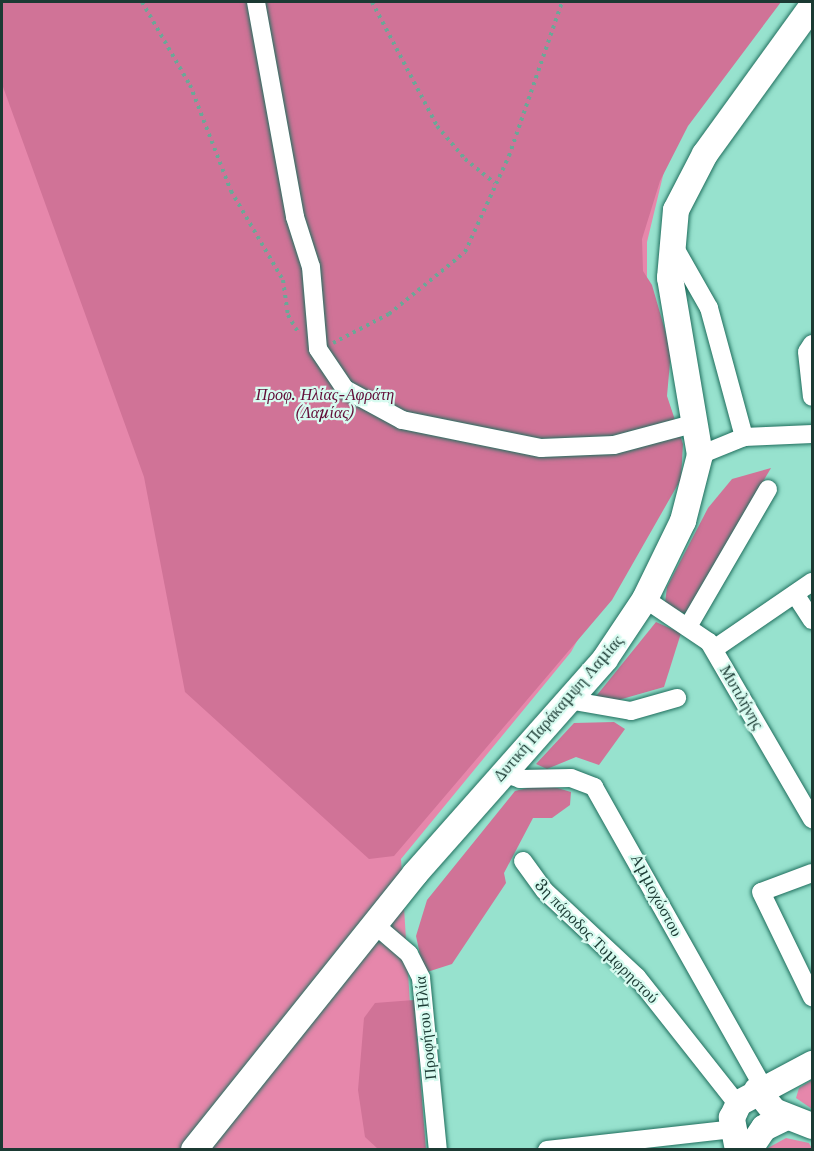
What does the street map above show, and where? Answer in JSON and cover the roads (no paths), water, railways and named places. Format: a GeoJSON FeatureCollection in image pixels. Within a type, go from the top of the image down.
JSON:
{"type":"FeatureCollection","features":[{"type":"Feature","properties":{"kind":"main road","name":"Δυτική Παράκαμψη Λαμίας"},"geometry":{"type":"LineString","coordinates":[[194,1149],[374,924],[503,773],[605,659],[645,599],[683,521],[700,455],[670,278],[670,238],[691,176],[810,14]]}},
{"type":"Feature","properties":{"kind":"main road"},"geometry":{"type":"LineString","coordinates":[[746,1112],[813,1064]]}},
{"type":"Feature","properties":{"kind":"main road"},"geometry":{"type":"LineString","coordinates":[[746,1112],[770,1107],[787,1117],[813,1126]]}},
{"type":"Feature","properties":{"kind":"main road"},"geometry":{"type":"LineString","coordinates":[[749,1149],[764,1128],[787,1117]]}},
{"type":"Feature","properties":{"kind":"street"},"geometry":{"type":"LineString","coordinates":[[256,2],[295,217],[311,267],[318,349],[345,389],[402,420],[444,432],[578,448],[696,423]]}},
{"type":"Feature","properties":{"kind":"street"},"geometry":{"type":"LineString","coordinates":[[670,238],[709,308],[744,437]]}},
{"type":"Feature","properties":{"kind":"street"},"geometry":{"type":"LineString","coordinates":[[813,344],[807,352],[813,397]]}},
{"type":"Feature","properties":{"kind":"street"},"geometry":{"type":"LineString","coordinates":[[700,455],[744,437],[813,434]]}},
{"type":"Feature","properties":{"kind":"street"},"geometry":{"type":"LineString","coordinates":[[689,625],[768,489]]}},
{"type":"Feature","properties":{"kind":"street"},"geometry":{"type":"LineString","coordinates":[[714,649],[813,582]]}},
{"type":"Feature","properties":{"kind":"street"},"geometry":{"type":"LineString","coordinates":[[795,594],[813,620]]}},
{"type":"Feature","properties":{"kind":"street","name":"Μυτιλήνης"},"geometry":{"type":"LineString","coordinates":[[645,599],[689,625],[714,649],[813,819]]}},
{"type":"Feature","properties":{"kind":"street"},"geometry":{"type":"LineString","coordinates":[[568,700],[631,711],[677,698]]}},
{"type":"Feature","properties":{"kind":"street","name":"Αμμοχώστου"},"geometry":{"type":"LineString","coordinates":[[503,773],[520,779],[571,778],[594,787],[746,1112]]}},
{"type":"Feature","properties":{"kind":"street","name":"3η πάροδος Τυμφρηστού"},"geometry":{"type":"LineString","coordinates":[[522,861],[545,891],[637,977],[746,1112]]}},
{"type":"Feature","properties":{"kind":"street"},"geometry":{"type":"LineString","coordinates":[[813,873],[761,892],[813,997]]}},
{"type":"Feature","properties":{"kind":"street","name":"Προφήτου Ηλία"},"geometry":{"type":"LineString","coordinates":[[374,924],[409,954],[421,978],[438,1149]]}},
{"type":"Feature","properties":{"kind":"street"},"geometry":{"type":"LineString","coordinates":[[548,1149],[746,1112]]}},
{"type":"Feature","properties":{"kind":"park label","name":"Προφ. Ηλίας-Αφράτη (Λαμίας)"},"geometry":{"type":"Point","coordinates":[325,403]}}]}
